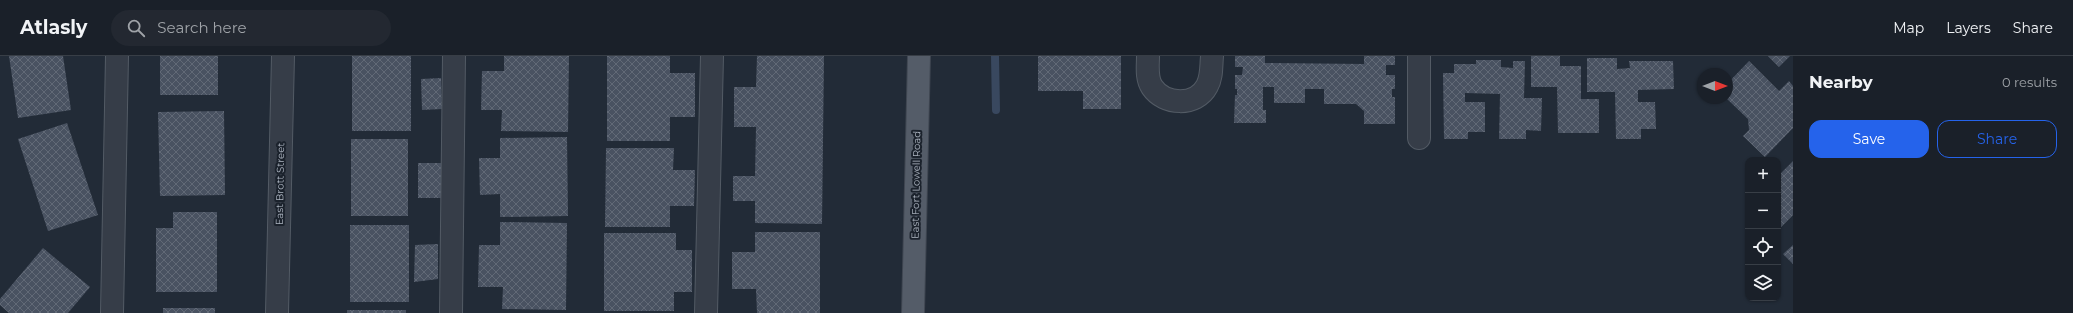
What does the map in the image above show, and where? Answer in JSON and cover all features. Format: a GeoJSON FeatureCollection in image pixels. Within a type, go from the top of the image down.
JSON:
{"type":"FeatureCollection","features":[{"type":"Feature","properties":{"kind":"main road","name":"East Fort Lowell Road"},"geometry":{"type":"LineString","coordinates":[[913,313],[919,56]]}},
{"type":"Feature","properties":{"kind":"street"},"geometry":{"type":"LineString","coordinates":[[112,313],[117,56]]}},
{"type":"Feature","properties":{"kind":"street","name":"East Brott Street"},"geometry":{"type":"LineString","coordinates":[[277,313],[283,56]]}},
{"type":"Feature","properties":{"kind":"street"},"geometry":{"type":"LineString","coordinates":[[451,313],[454,56]]}},
{"type":"Feature","properties":{"kind":"street"},"geometry":{"type":"LineString","coordinates":[[706,313],[712,56]]}},
{"type":"Feature","properties":{"kind":"street"},"geometry":{"type":"LineString","coordinates":[[1148,56],[1148,76],[1151,86],[1159,95],[1169,100],[1180,102],[1199,95],[1206,88],[1211,76],[1212,56]]}},
{"type":"Feature","properties":{"kind":"street"},"geometry":{"type":"LineString","coordinates":[[1419,56],[1419,138]]}},
{"type":"Feature","properties":{"kind":"building"},"geometry":{"type":"Polygon","coordinates":[[[9,56],[63,56],[71,110],[18,118],[9,56]]]}},
{"type":"Feature","properties":{"kind":"building"},"geometry":{"type":"Polygon","coordinates":[[[160,56],[218,56],[218,95],[160,95],[160,56]]]}},
{"type":"Feature","properties":{"kind":"building"},"geometry":{"type":"Polygon","coordinates":[[[352,56],[411,56],[411,131],[352,131],[352,56]]]}},
{"type":"Feature","properties":{"kind":"building"},"geometry":{"type":"Polygon","coordinates":[[[504,56],[569,56],[568,132],[501,131],[502,110],[481,110],[482,71],[504,71],[504,56]]]}},
{"type":"Feature","properties":{"kind":"building"},"geometry":{"type":"Polygon","coordinates":[[[607,56],[670,56],[670,73],[695,73],[695,117],[670,117],[670,141],[607,141],[607,56]]]}},
{"type":"Feature","properties":{"kind":"building"},"geometry":{"type":"Polygon","coordinates":[[[757,56],[824,56],[822,224],[755,223],[755,201],[733,201],[733,176],[755,176],[756,127],[734,127],[734,87],[756,87],[757,56]]]}},
{"type":"Feature","properties":{"kind":"building"},"geometry":{"type":"Polygon","coordinates":[[[1038,56],[1121,56],[1121,109],[1083,109],[1083,91],[1038,91],[1038,56]]]}},
{"type":"Feature","properties":{"kind":"building"},"geometry":{"type":"Polygon","coordinates":[[[1235,56],[1265,56],[1265,63],[1364,64],[1364,56],[1395,56],[1395,65],[1386,65],[1386,75],[1395,75],[1395,89],[1392,89],[1392,97],[1395,97],[1395,124],[1364,124],[1364,111],[1356,104],[1324,104],[1324,89],[1305,89],[1305,103],[1274,103],[1274,87],[1263,87],[1263,110],[1266,110],[1266,123],[1234,123],[1235,95],[1237,95],[1237,89],[1235,89],[1235,75],[1242,75],[1243,67],[1235,67],[1235,56]]]}},
{"type":"Feature","properties":{"kind":"building"},"geometry":{"type":"Polygon","coordinates":[[[1531,56],[1560,56],[1560,66],[1581,66],[1581,99],[1599,99],[1599,133],[1558,133],[1557,87],[1531,87],[1531,56]]]}},
{"type":"Feature","properties":{"kind":"building"},"geometry":{"type":"Polygon","coordinates":[[[1768,56],[1790,56],[1779,67],[1768,56]]]}},
{"type":"Feature","properties":{"kind":"building"},"geometry":{"type":"Polygon","coordinates":[[[1587,58],[1617,58],[1617,69],[1630,68],[1629,61],[1673,61],[1674,89],[1638,90],[1638,102],[1655,102],[1656,129],[1641,129],[1641,139],[1616,139],[1615,92],[1587,92],[1587,58]]]}},
{"type":"Feature","properties":{"kind":"building"},"geometry":{"type":"Polygon","coordinates":[[[1476,60],[1501,60],[1501,67],[1513,68],[1513,61],[1525,61],[1524,98],[1542,98],[1541,131],[1526,130],[1526,139],[1499,139],[1500,94],[1465,93],[1465,102],[1485,102],[1485,132],[1468,132],[1468,139],[1444,139],[1443,73],[1454,73],[1454,64],[1476,64],[1476,60]]]}},
{"type":"Feature","properties":{"kind":"building"},"geometry":{"type":"Polygon","coordinates":[[[1749,61],[1779,91],[1789,81],[1793,86],[1793,128],[1765,157],[1743,136],[1749,130],[1748,119],[1732,104],[1733,78],[1749,61]]]}},
{"type":"Feature","properties":{"kind":"building"},"geometry":{"type":"Polygon","coordinates":[[[441,78],[442,109],[422,110],[421,79],[441,78]]]}},
{"type":"Feature","properties":{"kind":"building"},"geometry":{"type":"Polygon","coordinates":[[[224,111],[225,195],[160,196],[158,112],[224,111]]]}},
{"type":"Feature","properties":{"kind":"building"},"geometry":{"type":"Polygon","coordinates":[[[67,123],[98,215],[48,231],[18,139],[67,123]]]}},
{"type":"Feature","properties":{"kind":"building"},"geometry":{"type":"Polygon","coordinates":[[[567,137],[568,216],[500,217],[500,194],[480,195],[479,158],[500,158],[500,138],[567,137]]]}},
{"type":"Feature","properties":{"kind":"building"},"geometry":{"type":"Polygon","coordinates":[[[351,139],[408,139],[408,216],[351,216],[351,139]]]}},
{"type":"Feature","properties":{"kind":"building"},"geometry":{"type":"Polygon","coordinates":[[[606,148],[674,148],[673,170],[695,170],[694,206],[670,206],[670,227],[605,227],[606,148]]]}},
{"type":"Feature","properties":{"kind":"building"},"geometry":{"type":"Polygon","coordinates":[[[1793,161],[1793,215],[1781,227],[1781,193],[1781,173],[1793,161]]]}},
{"type":"Feature","properties":{"kind":"building"},"geometry":{"type":"Polygon","coordinates":[[[418,163],[441,163],[441,198],[418,198],[418,163]]]}},
{"type":"Feature","properties":{"kind":"building"},"geometry":{"type":"Polygon","coordinates":[[[173,212],[217,212],[217,292],[156,292],[156,228],[173,228],[173,212]]]}},
{"type":"Feature","properties":{"kind":"building"},"geometry":{"type":"Polygon","coordinates":[[[500,222],[567,223],[566,310],[502,309],[503,287],[478,287],[479,245],[500,245],[500,222]]]}},
{"type":"Feature","properties":{"kind":"building"},"geometry":{"type":"Polygon","coordinates":[[[350,225],[409,225],[409,302],[350,302],[350,225]]]}},
{"type":"Feature","properties":{"kind":"building"},"geometry":{"type":"Polygon","coordinates":[[[755,232],[820,232],[820,313],[757,313],[756,289],[732,289],[732,252],[755,252],[755,232]]]}},
{"type":"Feature","properties":{"kind":"building"},"geometry":{"type":"Polygon","coordinates":[[[604,233],[676,233],[676,250],[692,250],[692,292],[674,292],[674,311],[604,311],[604,233]]]}},
{"type":"Feature","properties":{"kind":"building"},"geometry":{"type":"Polygon","coordinates":[[[438,244],[438,279],[414,282],[415,245],[438,244]]]}},
{"type":"Feature","properties":{"kind":"building"},"geometry":{"type":"Polygon","coordinates":[[[1793,245],[1793,264],[1783,254],[1793,245]]]}},
{"type":"Feature","properties":{"kind":"building"},"geometry":{"type":"Polygon","coordinates":[[[43,248],[90,287],[68,313],[9,313],[0,305],[0,299],[43,248]]]}},
{"type":"Feature","properties":{"kind":"building"},"geometry":{"type":"Polygon","coordinates":[[[163,308],[215,308],[215,313],[163,313],[163,308]]]}},
{"type":"Feature","properties":{"kind":"building"},"geometry":{"type":"Polygon","coordinates":[[[347,310],[406,310],[406,313],[347,313],[347,310]]]}},
{"type":"Feature","properties":{"kind":"waterway"},"geometry":{"type":"LineString","coordinates":[[995,56],[996,110]]}}]}
